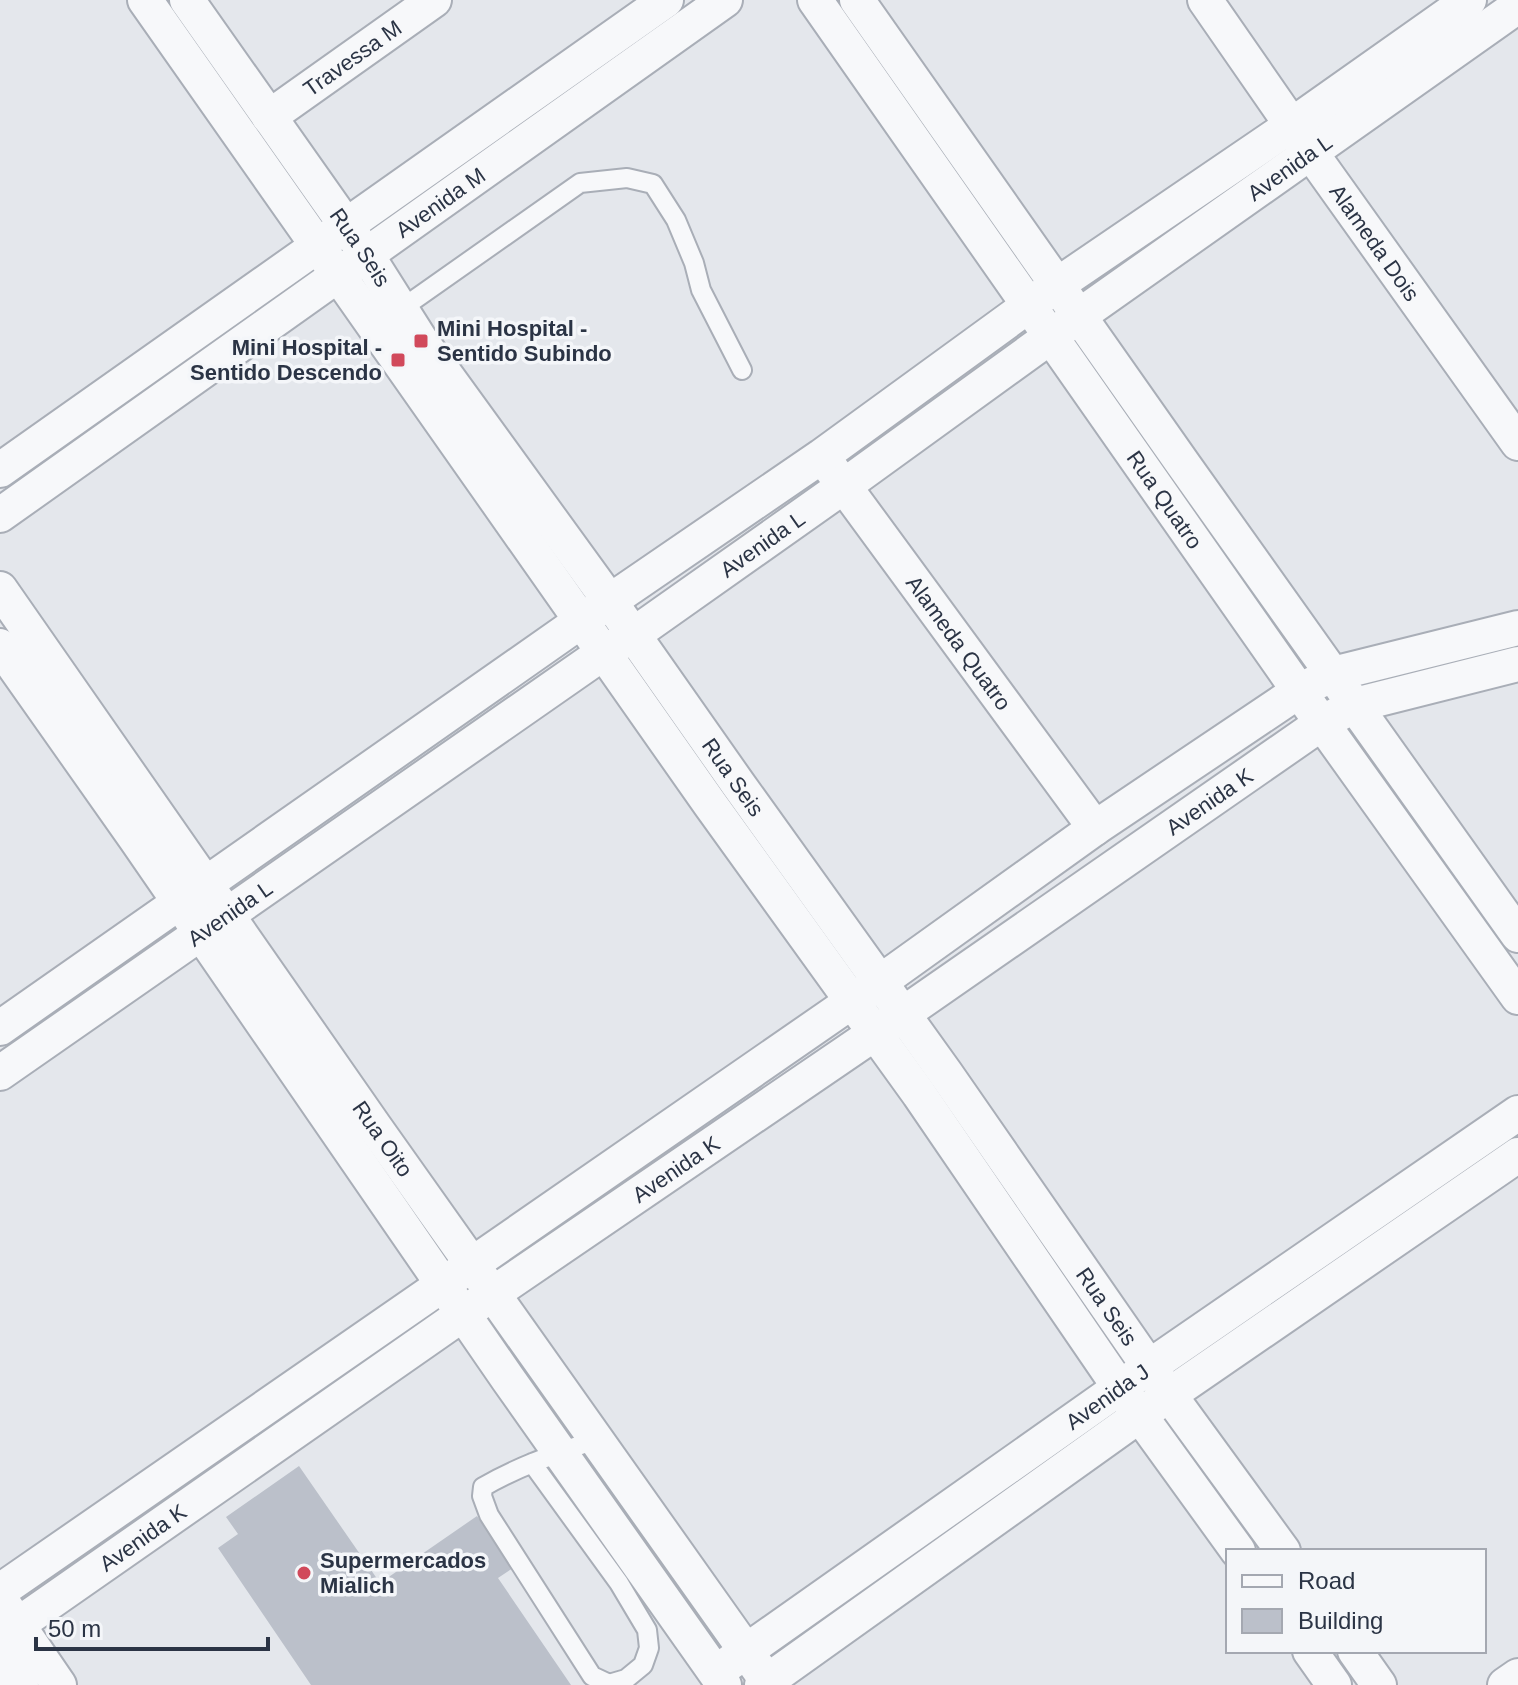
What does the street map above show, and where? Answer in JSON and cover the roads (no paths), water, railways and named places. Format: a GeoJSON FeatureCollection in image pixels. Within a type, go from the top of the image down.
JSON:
{"type":"FeatureCollection","features":[{"type":"Feature","properties":{"kind":"street","name":"Rua Seis"},"geometry":{"type":"LineString","coordinates":[[145,0],[603,653],[919,1094],[1120,1388],[1237,1549]]}},
{"type":"Feature","properties":{"kind":"street","name":"Rua Seis"},"geometry":{"type":"LineString","coordinates":[[187,0],[356,240],[421,341],[611,603],[1149,1367],[1282,1549]]}},
{"type":"Feature","properties":{"kind":"street","name":"Travessa M"},"geometry":{"type":"LineString","coordinates":[[269,117],[434,0]]}},
{"type":"Feature","properties":{"kind":"street","name":"Avenida M"},"geometry":{"type":"LineString","coordinates":[[0,515],[337,275],[356,240],[666,0]]}},
{"type":"Feature","properties":{"kind":"street","name":"Avenida M"},"geometry":{"type":"LineString","coordinates":[[0,470],[317,246],[356,240],[725,0]]}},
{"type":"Feature","properties":{"kind":"street","name":"Rua Quatro"},"geometry":{"type":"LineString","coordinates":[[815,0],[1299,691],[1518,997]]}},
{"type":"Feature","properties":{"kind":"street","name":"Rua Quatro"},"geometry":{"type":"LineString","coordinates":[[857,0],[1518,935]]}},
{"type":"Feature","properties":{"kind":"street","name":"Alameda Dois"},"geometry":{"type":"LineString","coordinates":[[1205,0],[1518,443]]}},
{"type":"Feature","properties":{"kind":"street","name":"Avenida L"},"geometry":{"type":"LineString","coordinates":[[7,1023],[822,456],[1057,285],[1469,0]]}},
{"type":"Feature","properties":{"kind":"street","name":"Avenida L"},"geometry":{"type":"LineString","coordinates":[[0,1073],[633,635],[1518,6]]}},
{"type":"Feature","properties":{"kind":"street","name":"Alameda Quatro"},"geometry":{"type":"LineString","coordinates":[[822,456],[1095,828]]}},
{"type":"Feature","properties":{"kind":"street","name":"Rua Oito"},"geometry":{"type":"LineString","coordinates":[[0,589],[214,924],[473,1264],[767,1684]]}},
{"type":"Feature","properties":{"kind":"street","name":"Avenida K"},"geometry":{"type":"LineString","coordinates":[[0,1591],[852,1002],[1095,828],[1299,691],[1333,674],[1518,628]]}},
{"type":"Feature","properties":{"kind":"street","name":"Rua Oito"},"geometry":{"type":"LineString","coordinates":[[0,646],[193,894]]}},
{"type":"Feature","properties":{"kind":"street","name":"Avenida K"},"geometry":{"type":"LineString","coordinates":[[6,1620],[142,1538],[1322,723],[1355,705],[1518,664]]}},
{"type":"Feature","properties":{"kind":"street","name":"Rua Oito"},"geometry":{"type":"LineString","coordinates":[[214,924],[463,1314],[546,1457],[712,1681]]}},
{"type":"Feature","properties":{"kind":"street"},"geometry":{"type":"LineString","coordinates":[[7,1023],[35,1048]]}},
{"type":"Feature","properties":{"kind":"street","name":"Avenida J"},"geometry":{"type":"LineString","coordinates":[[712,1681],[746,1651],[1149,1367],[1518,1113]]}},
{"type":"Feature","properties":{"kind":"street","name":"Avenida J"},"geometry":{"type":"LineString","coordinates":[[767,1684],[1140,1415],[1518,1155]]}},
{"type":"Feature","properties":{"kind":"street"},"geometry":{"type":"LineString","coordinates":[[241,1424],[263,1453]]}},
{"type":"Feature","properties":{"kind":"street"},"geometry":{"type":"LineString","coordinates":[[122,1507],[142,1538]]}},
{"type":"Feature","properties":{"kind":"street"},"geometry":{"type":"LineString","coordinates":[[6,1620],[59,1685]]}},
{"type":"Feature","properties":{"kind":"street"},"geometry":{"type":"LineString","coordinates":[[1311,1653],[1334,1685]]}},
{"type":"Feature","properties":{"kind":"street"},"geometry":{"type":"LineString","coordinates":[[1356,1653],[1379,1685]]}},
{"type":"Feature","properties":{"kind":"street"},"geometry":{"type":"LineString","coordinates":[[0,1655],[21,1685]]}},
{"type":"Feature","properties":{"kind":"street"},"geometry":{"type":"LineString","coordinates":[[1505,1685],[1518,1676]]}},
{"type":"Feature","properties":{"kind":"lane"},"geometry":{"type":"LineString","coordinates":[[401,309],[580,183],[627,178],[653,184],[676,220],[694,263],[701,290],[742,370]]}},
{"type":"Feature","properties":{"kind":"lane"},"geometry":{"type":"LineString","coordinates":[[546,1457],[647,1630],[649,1648],[643,1665],[626,1679],[609,1684],[592,1676],[489,1515],[482,1496],[483,1487],[546,1457],[597,1439]]}},
{"type":"Feature","properties":{"kind":"place","name":"Mini Hospital - Sentido Subindo"},"geometry":{"type":"Point","coordinates":[421,341]}},
{"type":"Feature","properties":{"kind":"place","name":"Mini Hospital - Sentido Descendo"},"geometry":{"type":"Point","coordinates":[398,360]}},
{"type":"Feature","properties":{"kind":"place","name":"Supermercados Mialich"},"geometry":{"type":"Point","coordinates":[304,1573]}}]}
